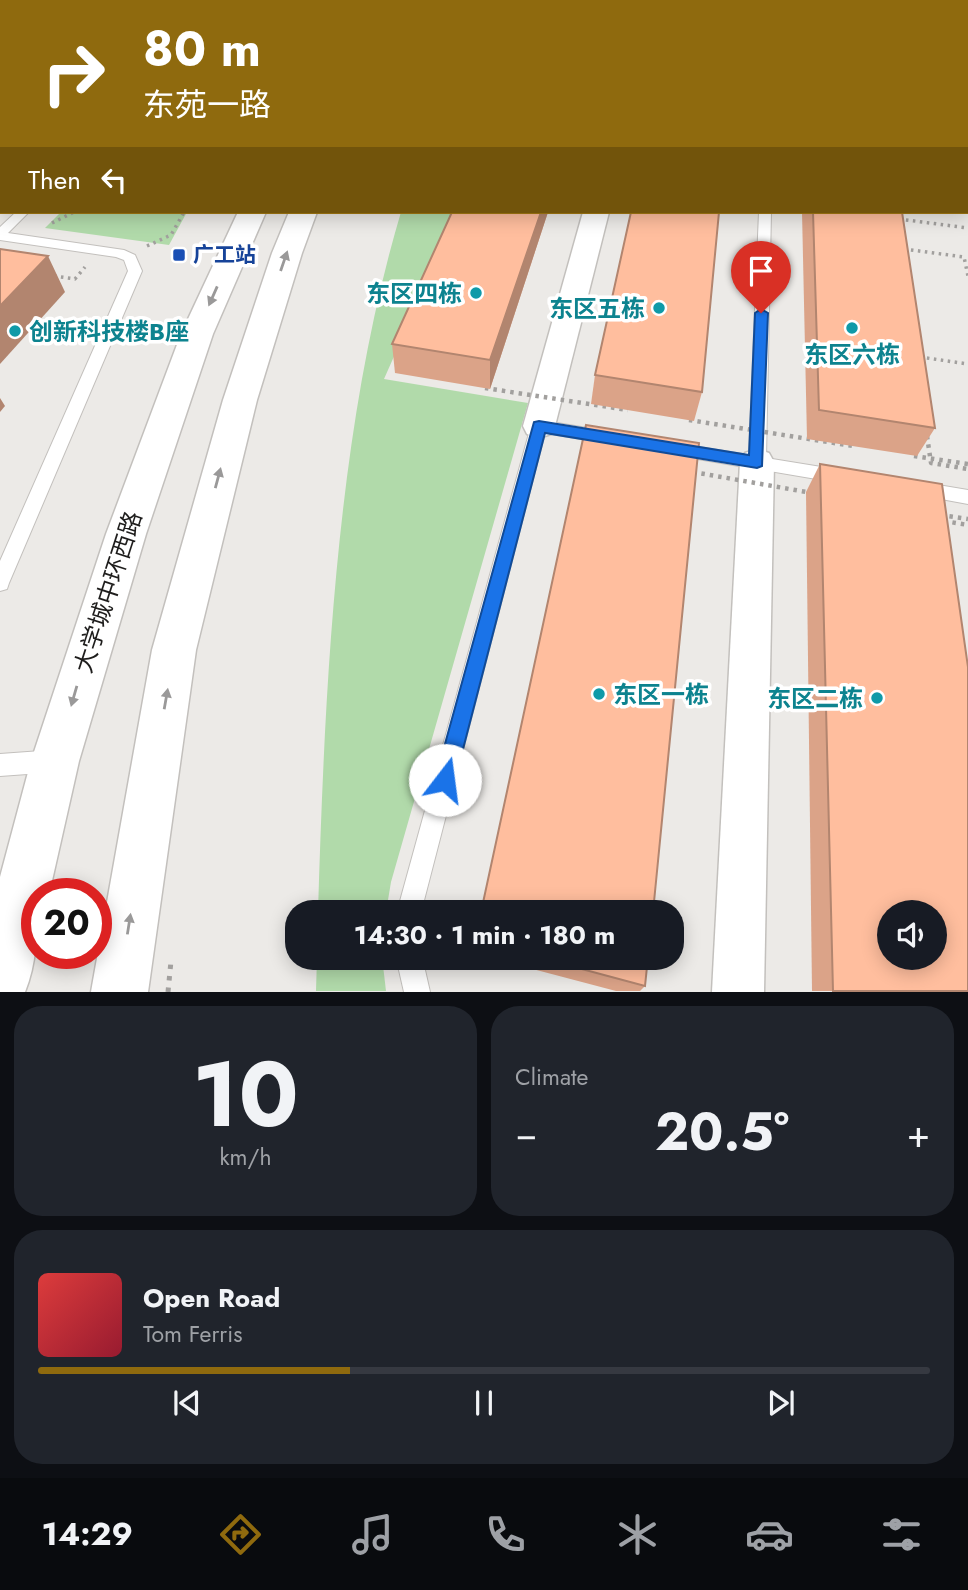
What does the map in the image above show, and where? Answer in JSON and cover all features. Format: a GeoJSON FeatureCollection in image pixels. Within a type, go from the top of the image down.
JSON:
{"type":"FeatureCollection","features":[{"type":"Feature","properties":{"kind":"main road","name":"大学城中环西路"},"geometry":{"type":"LineString","coordinates":[[0,984],[55,761],[122,547],[197,334],[251,214]]}},
{"type":"Feature","properties":{"kind":"main road"},"geometry":{"type":"LineString","coordinates":[[119,992],[174,650],[240,400],[302,214]]}},
{"type":"Feature","properties":{"kind":"street"},"geometry":{"type":"LineString","coordinates":[[539,426],[595,214]]}},
{"type":"Feature","properties":{"kind":"street"},"geometry":{"type":"LineString","coordinates":[[738,992],[757,462]]}},
{"type":"Feature","properties":{"kind":"lane"},"geometry":{"type":"LineString","coordinates":[[0,235],[21,214]]}},
{"type":"Feature","properties":{"kind":"lane"},"geometry":{"type":"LineString","coordinates":[[757,462],[765,214]]}},
{"type":"Feature","properties":{"kind":"lane"},"geometry":{"type":"LineString","coordinates":[[0,235],[119,253],[130,258],[135,271],[0,583]]}},
{"type":"Feature","properties":{"kind":"lane"},"geometry":{"type":"LineString","coordinates":[[413,900],[539,426],[619,439]]}},
{"type":"Feature","properties":{"kind":"lane"},"geometry":{"type":"LineString","coordinates":[[659,446],[858,479]]}},
{"type":"Feature","properties":{"kind":"lane"},"geometry":{"type":"LineString","coordinates":[[899,485],[968,496]]}},
{"type":"Feature","properties":{"kind":"lane"},"geometry":{"type":"LineString","coordinates":[[0,765],[55,761]]}},
{"type":"Feature","properties":{"kind":"lane"},"geometry":{"type":"LineString","coordinates":[[413,970],[417,992]]}},
{"type":"Feature","properties":{"kind":"path"},"geometry":{"type":"LineString","coordinates":[[56,221],[70,214]]}},
{"type":"Feature","properties":{"kind":"path"},"geometry":{"type":"LineString","coordinates":[[146,246],[171,235],[183,214]]}},
{"type":"Feature","properties":{"kind":"path"},"geometry":{"type":"LineString","coordinates":[[892,218],[968,228]]}},
{"type":"Feature","properties":{"kind":"path"},"geometry":{"type":"LineString","coordinates":[[899,249],[964,257],[968,276]]}},
{"type":"Feature","properties":{"kind":"path"},"geometry":{"type":"LineString","coordinates":[[42,274],[75,279],[85,266]]}},
{"type":"Feature","properties":{"kind":"path"},"geometry":{"type":"LineString","coordinates":[[915,357],[968,364]]}},
{"type":"Feature","properties":{"kind":"path"},"geometry":{"type":"LineString","coordinates":[[476,386],[638,412]]}},
{"type":"Feature","properties":{"kind":"path"},"geometry":{"type":"LineString","coordinates":[[678,418],[866,448]]}},
{"type":"Feature","properties":{"kind":"path"},"geometry":{"type":"LineString","coordinates":[[925,423],[931,463],[968,466]]}},
{"type":"Feature","properties":{"kind":"path"},"geometry":{"type":"LineString","coordinates":[[904,454],[968,466]]}},
{"type":"Feature","properties":{"kind":"path"},"geometry":{"type":"LineString","coordinates":[[679,470],[814,493]]}},
{"type":"Feature","properties":{"kind":"path"},"geometry":{"type":"LineString","coordinates":[[930,513],[968,519]]}},
{"type":"Feature","properties":{"kind":"path"},"geometry":{"type":"LineString","coordinates":[[941,534],[939,520],[968,525]]}},
{"type":"Feature","properties":{"kind":"path"},"geometry":{"type":"LineString","coordinates":[[168,992],[172,956]]}},
{"type":"Feature","properties":{"kind":"green space"},"geometry":{"type":"Polygon","coordinates":[[[59,214],[186,214],[169,245],[45,228],[59,214]]]}},
{"type":"Feature","properties":{"kind":"green space"},"geometry":{"type":"Polygon","coordinates":[[[400,214],[457,214],[384,379],[528,403],[388,900],[318,900],[330,648],[348,469],[379,295],[400,214]]]}},
{"type":"Feature","properties":{"kind":"green space"},"geometry":{"type":"Polygon","coordinates":[[[317,970],[384,970],[386,991],[316,991],[317,970]]]}},
{"type":"Feature","properties":{"kind":"building","name":"东区四栋"},"geometry":{"type":"Polygon","coordinates":[[[451,214],[540,214],[490,360],[392,344],[451,214]]]}},
{"type":"Feature","properties":{"kind":"building","name":"东区五栋"},"geometry":{"type":"Polygon","coordinates":[[[631,214],[719,214],[702,392],[595,375],[631,214]]]}},
{"type":"Feature","properties":{"kind":"building","name":"东区六栋"},"geometry":{"type":"Polygon","coordinates":[[[813,214],[902,214],[935,428],[819,410],[813,214]]]}},
{"type":"Feature","properties":{"kind":"building"},"geometry":{"type":"Polygon","coordinates":[[[0,249],[48,256],[0,306],[0,249]]]}},
{"type":"Feature","properties":{"kind":"building","name":"东区一栋"},"geometry":{"type":"Polygon","coordinates":[[[586,425],[699,443],[654,900],[484,900],[586,425]]]}},
{"type":"Feature","properties":{"kind":"building","name":"东区二栋"},"geometry":{"type":"Polygon","coordinates":[[[820,464],[942,484],[968,667],[968,991],[833,991],[820,464]]]}},
{"type":"Feature","properties":{"kind":"building"},"geometry":{"type":"Polygon","coordinates":[[[585,970],[647,970],[645,986],[585,970]]]}},
{"type":"Feature","properties":{"kind":"place","name":"广工站"},"geometry":{"type":"Point","coordinates":[179,255]}},
{"type":"Feature","properties":{"kind":"place","name":"东区四栋"},"geometry":{"type":"Point","coordinates":[476,293]}},
{"type":"Feature","properties":{"kind":"place","name":"东区五栋"},"geometry":{"type":"Point","coordinates":[659,308]}},
{"type":"Feature","properties":{"kind":"place","name":"东区六栋"},"geometry":{"type":"Point","coordinates":[852,328]}},
{"type":"Feature","properties":{"kind":"place","name":"创新科技楼B座"},"geometry":{"type":"Point","coordinates":[15,331]}},
{"type":"Feature","properties":{"kind":"place","name":"东区一栋"},"geometry":{"type":"Point","coordinates":[599,694]}},
{"type":"Feature","properties":{"kind":"place","name":"东区二栋"},"geometry":{"type":"Point","coordinates":[877,698]}},
{"type":"Feature","properties":{"kind":"route"},"geometry":{"type":"LineString","coordinates":[[445,780],[539,426],[757,462],[761,313]]}}]}
